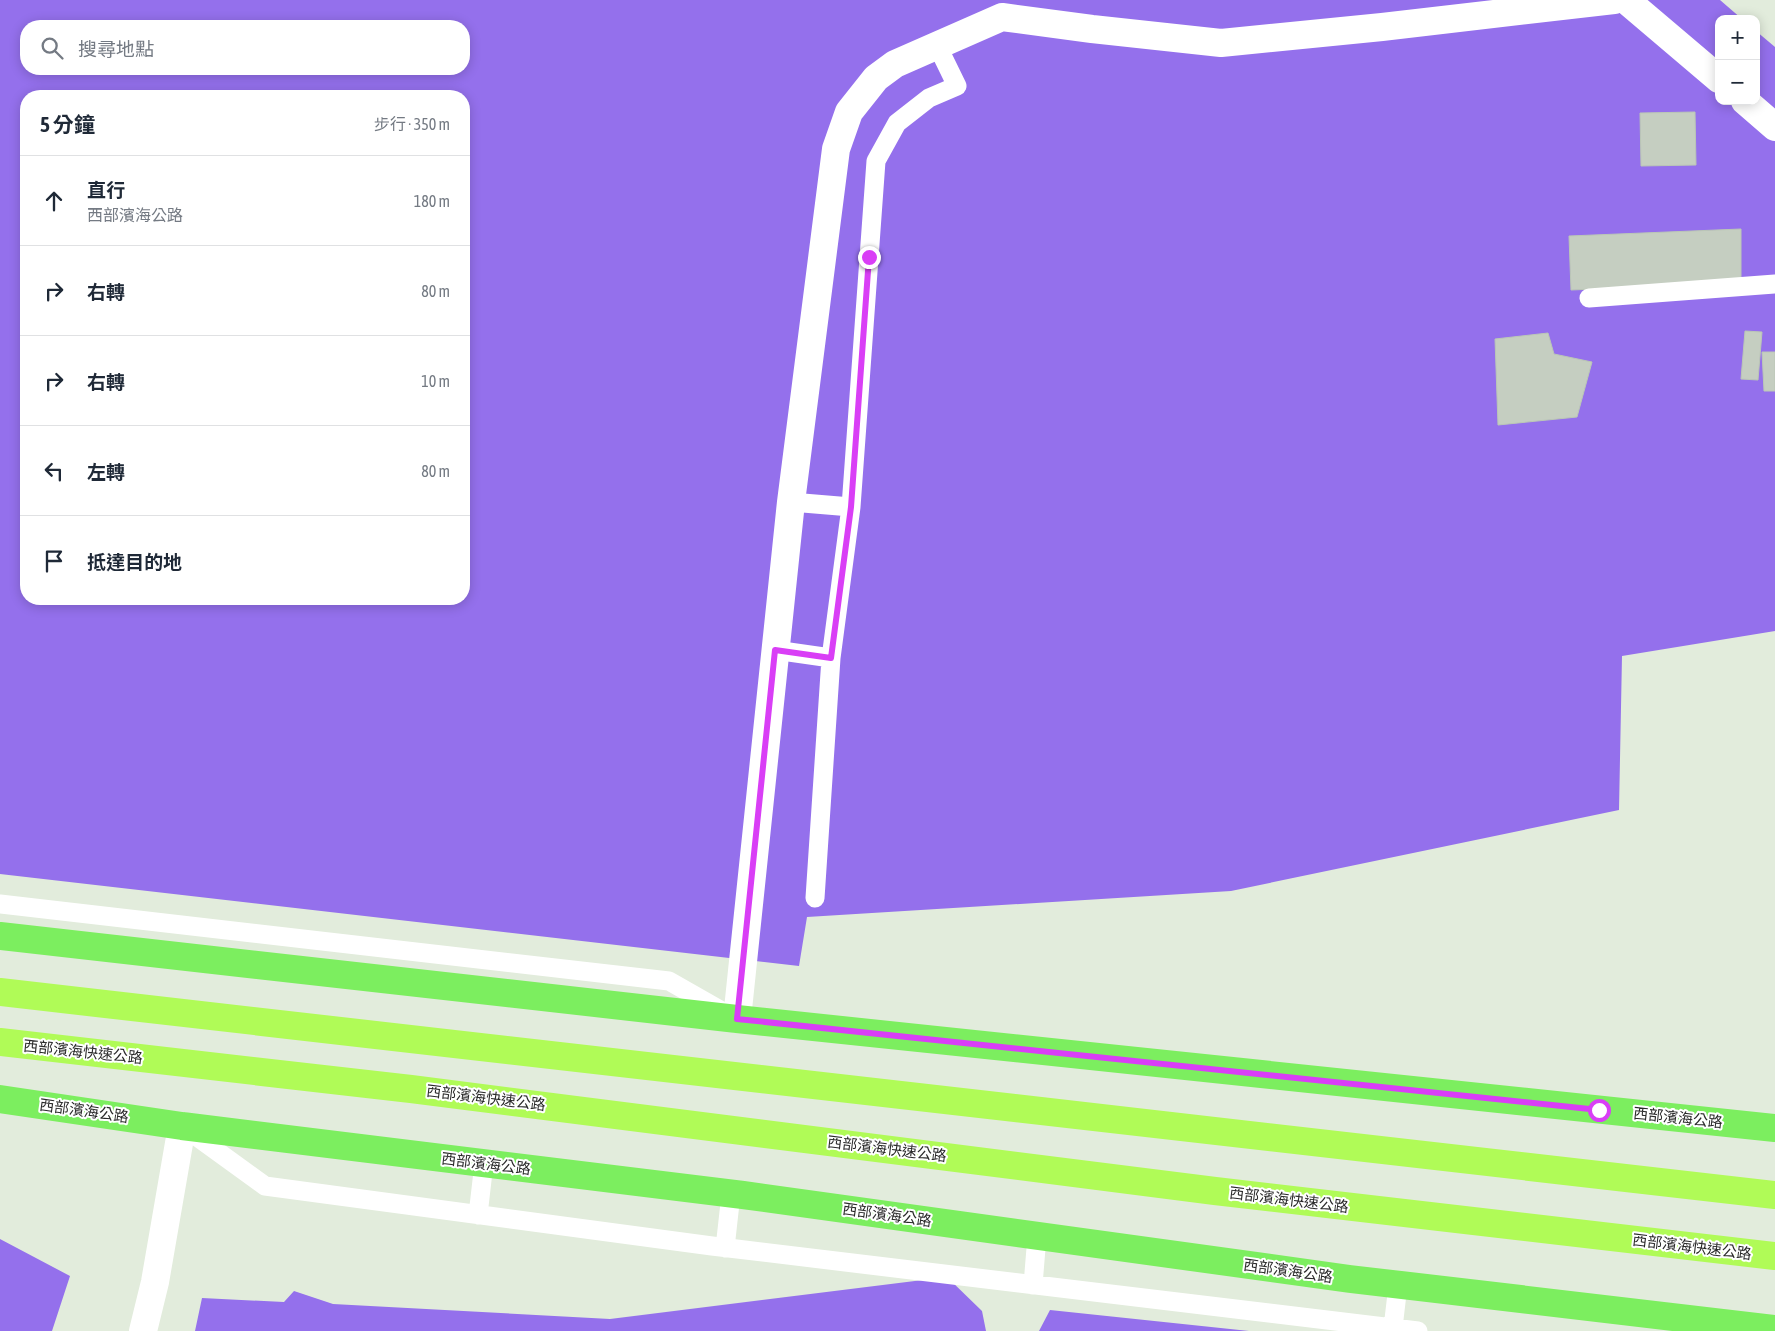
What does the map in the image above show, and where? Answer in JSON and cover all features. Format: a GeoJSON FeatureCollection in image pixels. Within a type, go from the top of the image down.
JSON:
{"type":"FeatureCollection","features":[{"type":"Feature","properties":{"kind":"highway"},"geometry":{"type":"LineString","coordinates":[[0,992],[1775,1195]]}},
{"type":"Feature","properties":{"kind":"highway","name":"西部濱海快速公路"},"geometry":{"type":"LineString","coordinates":[[0,1042],[411,1089],[1215,1191],[1775,1256]]}},
{"type":"Feature","properties":{"kind":"main road","name":"西部濱海公路"},"geometry":{"type":"LineString","coordinates":[[0,936],[737,1019],[1775,1128]]}},
{"type":"Feature","properties":{"kind":"main road","name":"西部濱海公路"},"geometry":{"type":"LineString","coordinates":[[0,1099],[182,1126],[731,1194],[1398,1285],[1775,1329]]}},
{"type":"Feature","properties":{"kind":"street"},"geometry":{"type":"LineString","coordinates":[[737,1019],[786,652],[836,149],[849,112],[876,78],[895,64],[945,46],[1002,17],[1221,43],[1614,0]]}},
{"type":"Feature","properties":{"kind":"street"},"geometry":{"type":"LineString","coordinates":[[1626,0],[1715,76]]}},
{"type":"Feature","properties":{"kind":"street"},"geometry":{"type":"LineString","coordinates":[[1749,105],[1775,127]]}},
{"type":"Feature","properties":{"kind":"street"},"geometry":{"type":"LineString","coordinates":[[143,1331],[155,1282],[182,1126]]}},
{"type":"Feature","properties":{"kind":"lane"},"geometry":{"type":"LineString","coordinates":[[815,898],[830,657],[848,506],[876,161],[897,123],[929,98],[958,86],[945,46]]}},
{"type":"Feature","properties":{"kind":"lane"},"geometry":{"type":"LineString","coordinates":[[1589,298],[1775,284]]}},
{"type":"Feature","properties":{"kind":"lane"},"geometry":{"type":"LineString","coordinates":[[802,503],[848,506]]}},
{"type":"Feature","properties":{"kind":"lane"},"geometry":{"type":"LineString","coordinates":[[786,652],[830,657]]}},
{"type":"Feature","properties":{"kind":"lane"},"geometry":{"type":"LineString","coordinates":[[0,904],[669,981],[737,1019]]}},
{"type":"Feature","properties":{"kind":"lane"},"geometry":{"type":"LineString","coordinates":[[182,1126],[264,1186],[725,1248],[1418,1331]]}},
{"type":"Feature","properties":{"kind":"lane"},"geometry":{"type":"LineString","coordinates":[[478,1215],[484,1163]]}},
{"type":"Feature","properties":{"kind":"lane"},"geometry":{"type":"LineString","coordinates":[[725,1248],[731,1194]]}},
{"type":"Feature","properties":{"kind":"lane"},"geometry":{"type":"LineString","coordinates":[[1032,1285],[1037,1236]]}},
{"type":"Feature","properties":{"kind":"lane"},"geometry":{"type":"LineString","coordinates":[[1394,1328],[1398,1285]]}},
{"type":"Feature","properties":{"kind":"shaded area"},"geometry":{"type":"Polygon","coordinates":[[[0,0],[1720,0],[1737,15],[1715,15],[1715,105],[1760,105],[1760,34],[1775,47],[1775,631],[1622,656],[1619,810],[1231,891],[807,917],[799,966],[0,874],[0,0]]]}},
{"type":"Feature","properties":{"kind":"shaded area"},"geometry":{"type":"Polygon","coordinates":[[[0,1239],[70,1276],[52,1331],[0,1331],[0,1239]]]}},
{"type":"Feature","properties":{"kind":"shaded area"},"geometry":{"type":"Polygon","coordinates":[[[947,1277],[982,1311],[986,1331],[195,1331],[202,1298],[284,1302],[294,1291],[333,1304],[610,1319],[947,1277]]]}},
{"type":"Feature","properties":{"kind":"shaded area"},"geometry":{"type":"Polygon","coordinates":[[[1050,1310],[1249,1331],[1039,1331],[1050,1310]]]}},
{"type":"Feature","properties":{"kind":"building"},"geometry":{"type":"Polygon","coordinates":[[[1695,112],[1696,165],[1641,166],[1640,113],[1695,112]]]}},
{"type":"Feature","properties":{"kind":"building"},"geometry":{"type":"Polygon","coordinates":[[[1741,229],[1741,283],[1571,290],[1569,236],[1741,229]]]}},
{"type":"Feature","properties":{"kind":"building"},"geometry":{"type":"Polygon","coordinates":[[[1745,331],[1762,332],[1758,380],[1741,379],[1745,331]]]}},
{"type":"Feature","properties":{"kind":"building"},"geometry":{"type":"Polygon","coordinates":[[[1548,333],[1554,354],[1592,362],[1577,417],[1498,425],[1495,339],[1548,333]]]}},
{"type":"Feature","properties":{"kind":"building"},"geometry":{"type":"Polygon","coordinates":[[[1762,352],[1775,352],[1775,391],[1764,391],[1762,352]]]}},
{"type":"Feature","properties":{"kind":"route"},"geometry":{"type":"LineString","coordinates":[[869,257],[851,507],[831,658],[775,650],[737,1019],[1599,1110]]}}]}
